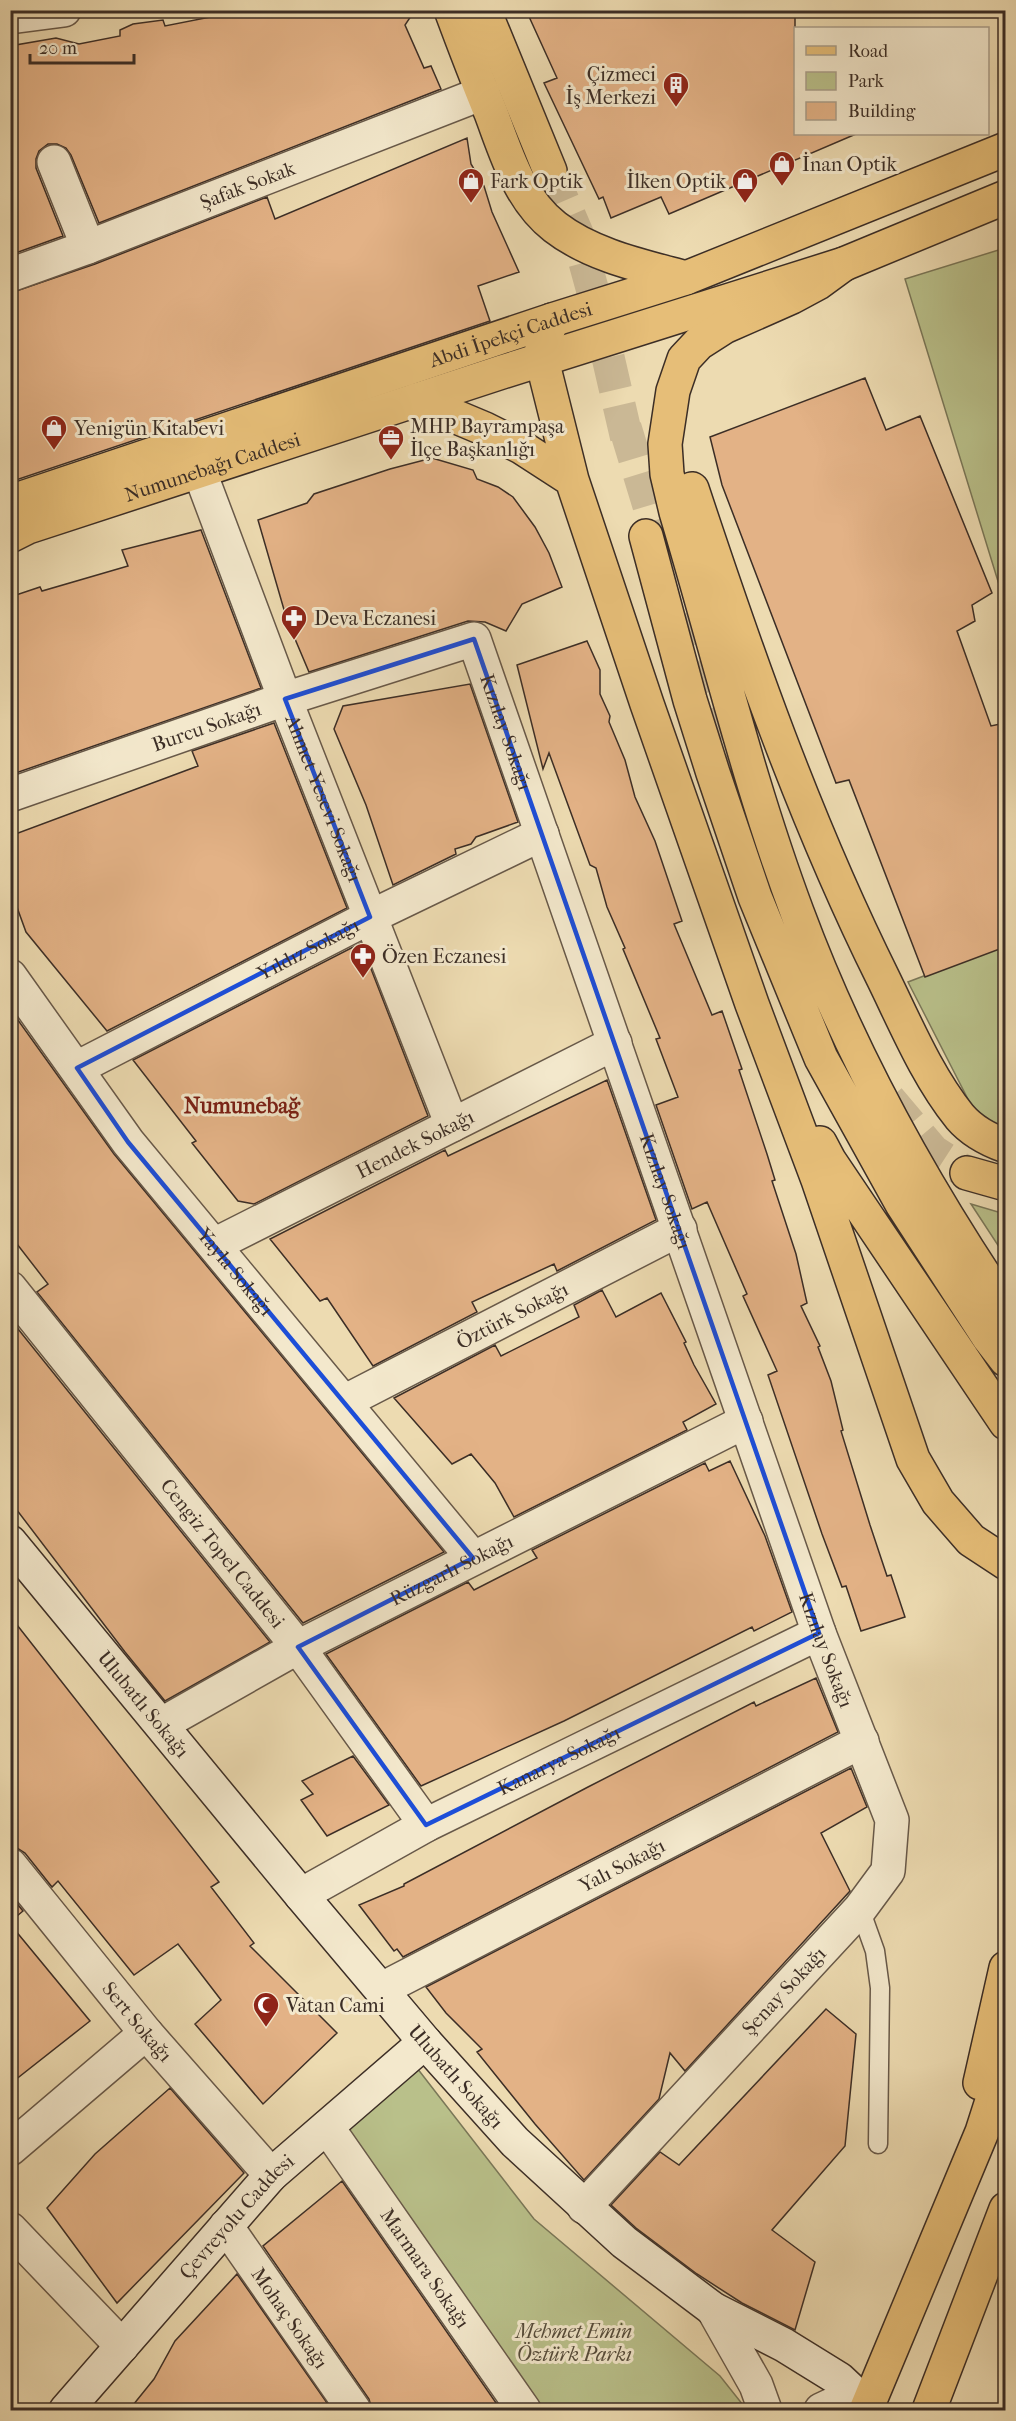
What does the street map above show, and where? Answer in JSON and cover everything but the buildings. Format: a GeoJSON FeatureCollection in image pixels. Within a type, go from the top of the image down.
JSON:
{"type":"FeatureCollection","features":[{"type":"Feature","properties":{"kind":"main road"},"geometry":{"type":"LineString","coordinates":[[451,10],[513,170],[533,206],[554,226],[574,239],[643,266],[686,278]]}},
{"type":"Feature","properties":{"kind":"main road"},"geometry":{"type":"LineString","coordinates":[[483,10],[550,171]]}},
{"type":"Feature","properties":{"kind":"main road","name":"Abdi İpekçi Caddesi"},"geometry":{"type":"LineString","coordinates":[[10,502],[552,320],[686,278],[1005,149]]}},
{"type":"Feature","properties":{"kind":"main road","name":"Abdi İpekçi Caddesi"},"geometry":{"type":"LineString","coordinates":[[416,400],[844,264],[1005,197]]}},
{"type":"Feature","properties":{"kind":"main road"},"geometry":{"type":"LineString","coordinates":[[844,264],[792,297],[724,327],[699,343],[684,359],[673,391],[665,444],[667,474],[746,761],[796,911],[835,1007],[901,1138],[1005,1308]]}},
{"type":"Feature","properties":{"kind":"main road"},"geometry":{"type":"LineString","coordinates":[[552,320],[542,346],[542,360],[572,480],[647,704],[752,1004],[818,1180],[913,1459],[938,1502],[971,1540],[1005,1563]]}},
{"type":"Feature","properties":{"kind":"main road"},"geometry":{"type":"LineString","coordinates":[[673,391],[676,435],[702,521],[757,679],[847,905],[928,1068],[961,1118],[987,1139],[1005,1146]]}},
{"type":"Feature","properties":{"kind":"main road"},"geometry":{"type":"LineString","coordinates":[[416,400],[521,447],[572,480]]}},
{"type":"Feature","properties":{"kind":"main road","name":"Numunebağı Caddesi"},"geometry":{"type":"LineString","coordinates":[[10,536],[28,527],[416,400]]}},
{"type":"Feature","properties":{"kind":"main road"},"geometry":{"type":"LineString","coordinates":[[646,536],[690,700],[713,773],[755,897],[821,1058],[902,1204],[1005,1360]]}},
{"type":"Feature","properties":{"kind":"main road"},"geometry":{"type":"LineString","coordinates":[[752,1004],[785,1078],[829,1160],[1005,1422]]}},
{"type":"Feature","properties":{"kind":"main road"},"geometry":{"type":"LineString","coordinates":[[967,1173],[1005,1184]]}},
{"type":"Feature","properties":{"kind":"main road"},"geometry":{"type":"LineString","coordinates":[[905,2314],[975,2106],[1005,1968]]}},
{"type":"Feature","properties":{"kind":"main road"},"geometry":{"type":"LineString","coordinates":[[861,2402],[905,2314],[982,2132],[1005,2057]]}},
{"type":"Feature","properties":{"kind":"main road"},"geometry":{"type":"LineString","coordinates":[[929,2410],[1005,2209]]}},
{"type":"Feature","properties":{"kind":"street"},"geometry":{"type":"LineString","coordinates":[[10,17],[64,10]]}},
{"type":"Feature","properties":{"kind":"street","name":"Şafak Sokak"},"geometry":{"type":"LineString","coordinates":[[10,275],[88,247],[483,93]]}},
{"type":"Feature","properties":{"kind":"street"},"geometry":{"type":"LineString","coordinates":[[54,162],[88,247]]}},
{"type":"Feature","properties":{"kind":"street","name":"Ahmet Yesevi Sokağı"},"geometry":{"type":"LineString","coordinates":[[199,470],[285,699],[452,1125]]}},
{"type":"Feature","properties":{"kind":"street","name":"Burcu Sokağı"},"geometry":{"type":"LineString","coordinates":[[10,795],[285,699],[474,639]]}},
{"type":"Feature","properties":{"kind":"street","name":"Kızılay Sokağı"},"geometry":{"type":"LineString","coordinates":[[474,639],[819,1633],[862,1742]]}},
{"type":"Feature","properties":{"kind":"street","name":"Yıldız Sokağı"},"geometry":{"type":"LineString","coordinates":[[77,1068],[370,917],[542,834]]}},
{"type":"Feature","properties":{"kind":"street","name":"Yayla Sokağı"},"geometry":{"type":"LineString","coordinates":[[10,976],[128,1143],[473,1558]]}},
{"type":"Feature","properties":{"kind":"street","name":"Hendek Sokağı"},"geometry":{"type":"LineString","coordinates":[[214,1245],[615,1043]]}},
{"type":"Feature","properties":{"kind":"street","name":"Öztürk Sokağı"},"geometry":{"type":"LineString","coordinates":[[344,1402],[680,1229]]}},
{"type":"Feature","properties":{"kind":"street","name":"Cengiz Topel Caddesi"},"geometry":{"type":"LineString","coordinates":[[10,1288],[297,1647],[426,1825]]}},
{"type":"Feature","properties":{"kind":"street","name":"Rüzgarlı Sokağı"},"geometry":{"type":"LineString","coordinates":[[162,1725],[297,1647],[746,1421]]}},
{"type":"Feature","properties":{"kind":"street","name":"Ulubatlı Sokağı"},"geometry":{"type":"LineString","coordinates":[[10,1542],[301,1895],[425,2042],[514,2142],[624,2242],[713,2309],[784,2345],[839,2379],[861,2402]]}},
{"type":"Feature","properties":{"kind":"street","name":"Kanarya Sokağı"},"geometry":{"type":"LineString","coordinates":[[301,1895],[426,1825],[819,1633]]}},
{"type":"Feature","properties":{"kind":"street","name":"Şenay Sokağı"},"geometry":{"type":"LineString","coordinates":[[584,2207],[860,1909],[888,1871],[892,1820],[862,1742]]}},
{"type":"Feature","properties":{"kind":"street","name":"Yalı Sokağı"},"geometry":{"type":"LineString","coordinates":[[382,1989],[862,1742]]}},
{"type":"Feature","properties":{"kind":"street","name":"Sert Sokağı"},"geometry":{"type":"LineString","coordinates":[[10,1865],[146,2032],[271,2175]]}},
{"type":"Feature","properties":{"kind":"street"},"geometry":{"type":"LineString","coordinates":[[10,2149],[146,2032]]}},
{"type":"Feature","properties":{"kind":"street","name":"Çevreyolu Caddesi"},"geometry":{"type":"LineString","coordinates":[[68,2409],[271,2175],[425,2042]]}},
{"type":"Feature","properties":{"kind":"street","name":"Marmara Sokağı"},"geometry":{"type":"LineString","coordinates":[[327,2127],[524,2410]]}},
{"type":"Feature","properties":{"kind":"street","name":"Mohaç Sokağı"},"geometry":{"type":"LineString","coordinates":[[226,2226],[354,2410]]}},
{"type":"Feature","properties":{"kind":"street"},"geometry":{"type":"LineString","coordinates":[[10,2229],[122,2346]]}},
{"type":"Feature","properties":{"kind":"street"},"geometry":{"type":"LineString","coordinates":[[713,2309],[756,2385],[765,2410]]}},
{"type":"Feature","properties":{"kind":"street"},"geometry":{"type":"LineString","coordinates":[[821,2410],[861,2402]]}},
{"type":"Feature","properties":{"kind":"lane"},"geometry":{"type":"LineString","coordinates":[[860,1909],[875,1951],[880,1988],[878,2144]]}},
{"type":"Feature","properties":{"kind":"highlighted area"},"geometry":{"type":"Polygon","coordinates":[[[474,639],[819,1633],[426,1825],[298,1647],[473,1558],[128,1142],[77,1068],[370,917],[285,699],[474,639]]]}},
{"type":"Feature","properties":{"kind":"green space"},"geometry":{"type":"Polygon","coordinates":[[[1006,248],[1005,604],[905,279],[1006,248]]]}},
{"type":"Feature","properties":{"kind":"green space"},"geometry":{"type":"Polygon","coordinates":[[[1005,945],[1005,1131],[995,1127],[971,1105],[908,982],[1005,945]]]}},
{"type":"Feature","properties":{"kind":"green space"},"geometry":{"type":"Polygon","coordinates":[[[971,1204],[1005,1214],[1005,1256],[971,1204]]]}},
{"type":"Feature","properties":{"kind":"green space","name":"Mehmet Emin Öztürk Parkı"},"geometry":{"type":"Polygon","coordinates":[[[417,2068],[534,2219],[720,2376],[747,2410],[538,2410],[346,2131],[417,2068]]]}},
{"type":"Feature","properties":{"kind":"tunnel"},"geometry":{"type":"LineString","coordinates":[[550,171],[577,233],[629,448]]}},
{"type":"Feature","properties":{"kind":"tunnel"},"geometry":{"type":"LineString","coordinates":[[625,427],[667,565]]}},
{"type":"Feature","properties":{"kind":"tunnel"},"geometry":{"type":"LineString","coordinates":[[681,615],[733,761]]}},
{"type":"Feature","properties":{"kind":"tunnel"},"geometry":{"type":"LineString","coordinates":[[889,1099],[933,1151],[967,1173]]}},
{"type":"Feature","properties":{"kind":"tunnel"},"geometry":{"type":"LineString","coordinates":[[855,2394],[891,2410]]}},
{"type":"Feature","properties":{"kind":"place","name":"Çizmeci İş Merkezi"},"geometry":{"type":"Point","coordinates":[676,108]}},
{"type":"Feature","properties":{"kind":"place","name":"İnan Optik"},"geometry":{"type":"Point","coordinates":[782,187]}},
{"type":"Feature","properties":{"kind":"place","name":"Fark Optik"},"geometry":{"type":"Point","coordinates":[471,204]}},
{"type":"Feature","properties":{"kind":"place","name":"İlken Optik"},"geometry":{"type":"Point","coordinates":[745,204]}},
{"type":"Feature","properties":{"kind":"place","name":"Yenigün Kitabevi"},"geometry":{"type":"Point","coordinates":[54,451]}},
{"type":"Feature","properties":{"kind":"place","name":"MHP Bayrampaşa İlçe Başkanlığı"},"geometry":{"type":"Point","coordinates":[391,461]}},
{"type":"Feature","properties":{"kind":"place","name":"Deva Eczanesi"},"geometry":{"type":"Point","coordinates":[294,641]}},
{"type":"Feature","properties":{"kind":"place","name":"Özen Eczanesi"},"geometry":{"type":"Point","coordinates":[363,979]}},
{"type":"Feature","properties":{"kind":"place","name":"Vatan Cami"},"geometry":{"type":"Point","coordinates":[266,2028]}},
{"type":"Feature","properties":{"kind":"district","name":"Numunebağ"},"geometry":{"type":"Point","coordinates":[242,1106]}}]}
